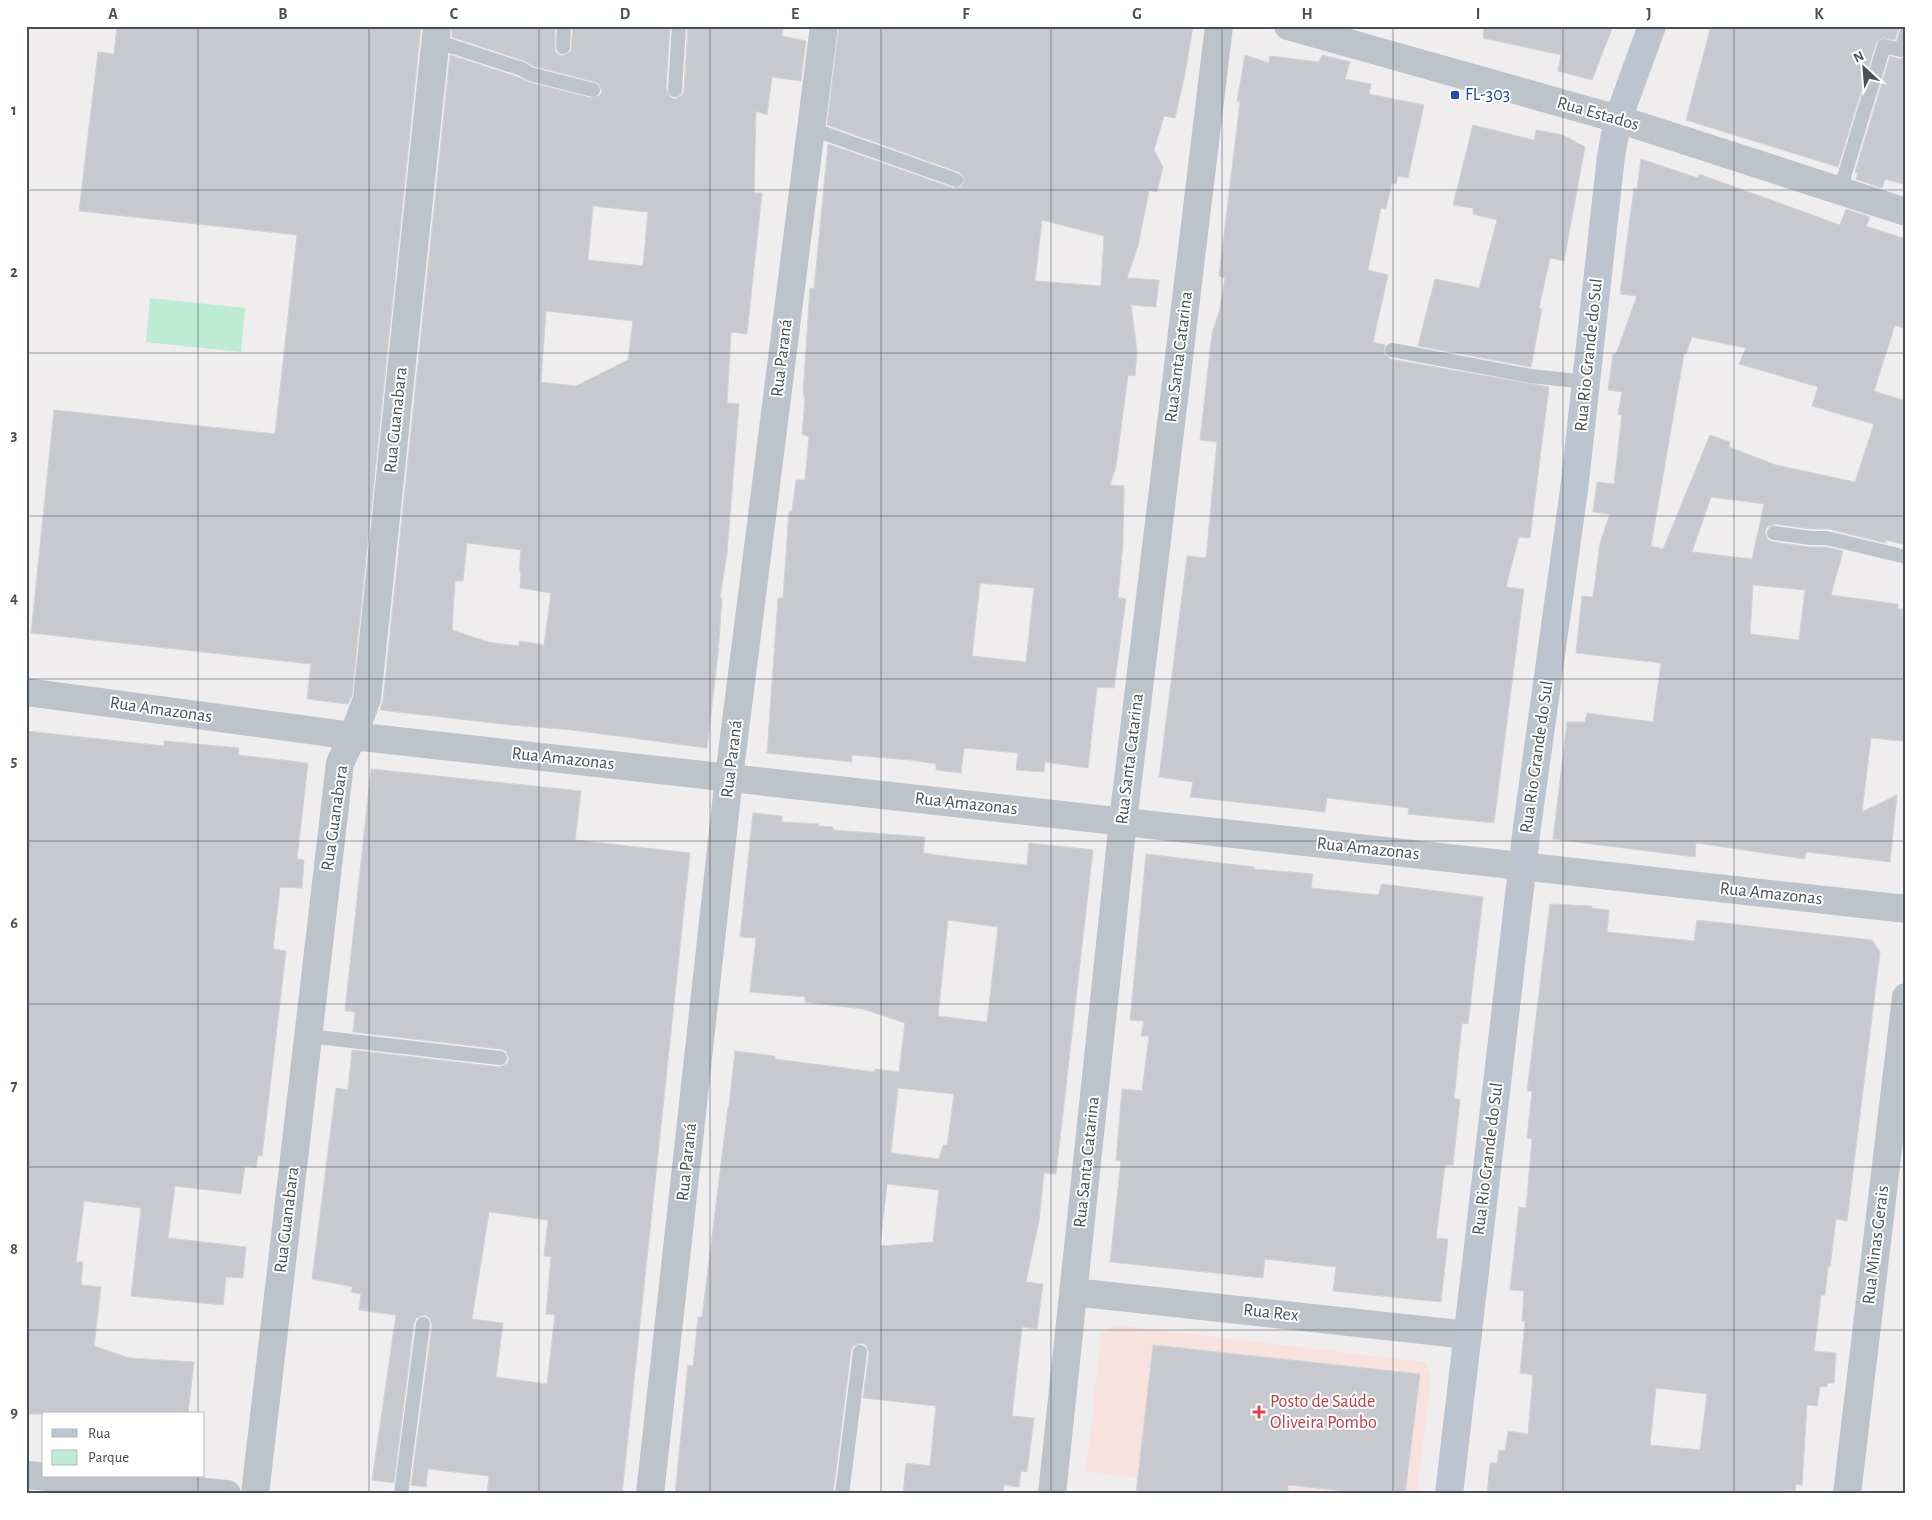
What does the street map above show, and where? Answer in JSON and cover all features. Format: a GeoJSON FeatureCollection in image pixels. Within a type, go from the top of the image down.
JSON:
{"type":"FeatureCollection","features":[{"type":"Feature","properties":{"kind":"street","name":"Rua Paraná"},"geometry":{"type":"LineString","coordinates":[[650,1494],[729,778],[824,26]]}},
{"type":"Feature","properties":{"kind":"street","name":"Rua Santa Catarina"},"geometry":{"type":"LineString","coordinates":[[1052,1494],[1123,821],[1219,26]]}},
{"type":"Feature","properties":{"kind":"street","name":"Rua Estados"},"geometry":{"type":"LineString","coordinates":[[1288,26],[1618,119],[1906,212]]}},
{"type":"Feature","properties":{"kind":"street","name":"Rua Rio Grande do Sul"},"geometry":{"type":"LineString","coordinates":[[1449,1494],[1522,866],[1573,500],[1611,156],[1618,119],[1652,26]]}},
{"type":"Feature","properties":{"kind":"street","name":"Rua Guanabara"},"geometry":{"type":"LineString","coordinates":[[255,1494],[340,763],[354,736],[367,699],[436,34]]}},
{"type":"Feature","properties":{"kind":"street","name":"Rua Amazonas"},"geometry":{"type":"LineString","coordinates":[[26,692],[354,736],[1906,909]]}},
{"type":"Feature","properties":{"kind":"street","name":"Rua Minas Gerais"},"geometry":{"type":"LineString","coordinates":[[1847,1494],[1906,997]]}},
{"type":"Feature","properties":{"kind":"street","name":"Rua Rex"},"geometry":{"type":"LineString","coordinates":[[1073,1292],[1468,1335]]}},
{"type":"Feature","properties":{"kind":"street"},"geometry":{"type":"LineString","coordinates":[[26,1475],[42,1477]]}},
{"type":"Feature","properties":{"kind":"street"},"geometry":{"type":"LineString","coordinates":[[58,1478],[227,1494]]}},
{"type":"Feature","properties":{"kind":"lane"},"geometry":{"type":"LineString","coordinates":[[563,47],[564,26]]}},
{"type":"Feature","properties":{"kind":"lane"},"geometry":{"type":"LineString","coordinates":[[674,90],[679,26]]}},
{"type":"Feature","properties":{"kind":"lane"},"geometry":{"type":"LineString","coordinates":[[436,34],[530,74],[593,90]]}},
{"type":"Feature","properties":{"kind":"lane"},"geometry":{"type":"LineString","coordinates":[[1840,190],[1884,46],[1901,50],[1906,34]]}},
{"type":"Feature","properties":{"kind":"lane"},"geometry":{"type":"LineString","coordinates":[[812,129],[956,180]]}},
{"type":"Feature","properties":{"kind":"lane"},"geometry":{"type":"LineString","coordinates":[[1392,350],[1531,376],[1586,382]]}},
{"type":"Feature","properties":{"kind":"lane"},"geometry":{"type":"LineString","coordinates":[[1774,533],[1811,538],[1828,538],[1906,557]]}},
{"type":"Feature","properties":{"kind":"lane"},"geometry":{"type":"LineString","coordinates":[[308,1036],[500,1058]]}},
{"type":"Feature","properties":{"kind":"lane"},"geometry":{"type":"LineString","coordinates":[[402,1494],[423,1324]]}},
{"type":"Feature","properties":{"kind":"lane"},"geometry":{"type":"LineString","coordinates":[[842,1494],[860,1352]]}},
{"type":"Feature","properties":{"kind":"shaded area","name":"Posto de Saúde Oliveira Pombo"},"geometry":{"type":"Polygon","coordinates":[[[1113,1325],[1425,1362],[1431,1376],[1417,1494],[1255,1494],[1086,1471],[1101,1335],[1113,1325]]]}},
{"type":"Feature","properties":{"kind":"green space"},"geometry":{"type":"Polygon","coordinates":[[[150,298],[245,308],[241,352],[146,342],[150,298]]]}},
{"type":"Feature","properties":{"kind":"building"},"geometry":{"type":"Polygon","coordinates":[[[117,26],[421,26],[352,695],[348,704],[307,699],[311,664],[31,633],[54,410],[275,434],[297,235],[79,211],[98,52],[114,54],[117,26]]]}},
{"type":"Feature","properties":{"kind":"building"},"geometry":{"type":"Polygon","coordinates":[[[452,26],[555,26],[555,51],[563,56],[571,51],[573,26],[670,26],[666,89],[670,97],[675,99],[682,95],[684,91],[688,26],[783,26],[782,36],[806,41],[801,81],[772,77],[767,115],[756,111],[754,193],[762,193],[747,334],[731,332],[727,403],[739,404],[727,553],[720,598],[722,598],[718,654],[707,748],[572,730],[380,710],[383,701],[450,55],[528,82],[591,98],[599,96],[602,92],[599,84],[595,82],[533,66],[525,61],[452,37],[452,26]],[[593,206],[588,260],[643,266],[648,212],[593,206]],[[546,311],[541,382],[576,386],[628,360],[633,321],[546,311]],[[467,543],[463,581],[455,581],[452,630],[488,642],[519,646],[519,641],[544,645],[551,593],[520,588],[521,550],[467,543]]]}},
{"type":"Feature","properties":{"kind":"building"},"geometry":{"type":"Polygon","coordinates":[[[839,26],[1193,26],[1175,118],[1164,116],[1154,150],[1163,167],[1157,192],[1149,190],[1138,246],[1127,278],[1159,280],[1156,307],[1131,305],[1137,351],[1135,376],[1128,375],[1116,467],[1110,485],[1124,486],[1123,543],[1118,597],[1126,599],[1114,688],[1097,687],[1088,768],[1045,762],[1044,772],[1016,770],[1018,753],[964,748],[961,773],[936,770],[936,764],[911,760],[852,755],[852,762],[767,753],[778,598],[783,598],[789,511],[792,511],[796,480],[805,480],[809,437],[802,434],[805,398],[803,393],[810,288],[814,289],[828,144],[953,188],[961,187],[964,182],[963,175],[959,172],[827,125],[839,26]],[[1042,220],[1035,281],[1101,286],[1104,236],[1042,220]],[[980,583],[972,656],[1026,662],[1034,588],[980,583]]]}},
{"type":"Feature","properties":{"kind":"building"},"geometry":{"type":"Polygon","coordinates":[[[1484,26],[1613,26],[1592,80],[1558,71],[1561,55],[1483,38],[1484,26]]]}},
{"type":"Feature","properties":{"kind":"building"},"geometry":{"type":"Polygon","coordinates":[[[1711,26],[1902,26],[1895,40],[1882,38],[1876,43],[1838,167],[1686,120],[1711,26]]]}},
{"type":"Feature","properties":{"kind":"building"},"geometry":{"type":"Polygon","coordinates":[[[1245,55],[1269,63],[1270,56],[1319,62],[1322,55],[1350,62],[1345,79],[1371,84],[1369,94],[1424,105],[1408,178],[1398,176],[1396,184],[1392,183],[1386,209],[1381,208],[1368,270],[1388,275],[1373,342],[1385,345],[1384,353],[1390,359],[1549,387],[1530,538],[1519,537],[1506,587],[1524,589],[1494,823],[1408,814],[1409,808],[1327,798],[1325,812],[1190,797],[1193,782],[1159,777],[1187,556],[1206,558],[1217,442],[1200,440],[1212,333],[1220,309],[1225,278],[1219,276],[1240,102],[1237,101],[1245,55]]]}},
{"type":"Feature","properties":{"kind":"building"},"geometry":{"type":"Polygon","coordinates":[[[1890,56],[1899,59],[1906,57],[1906,185],[1885,179],[1882,188],[1856,179],[1858,173],[1855,172],[1890,56]]]}},
{"type":"Feature","properties":{"kind":"building"},"geometry":{"type":"Polygon","coordinates":[[[1473,125],[1534,140],[1536,130],[1563,135],[1585,147],[1564,261],[1550,258],[1539,308],[1542,309],[1531,367],[1418,346],[1435,279],[1479,288],[1497,220],[1473,214],[1473,208],[1453,205],[1473,125]]]}},
{"type":"Feature","properties":{"kind":"building"},"geometry":{"type":"Polygon","coordinates":[[[1641,159],[1698,178],[1699,174],[1840,225],[1846,209],[1870,217],[1866,226],[1906,239],[1906,329],[1895,325],[1874,391],[1906,401],[1906,545],[1886,540],[1885,543],[1829,529],[1812,529],[1775,524],[1767,527],[1765,532],[1768,540],[1773,542],[1810,547],[1826,547],[1843,551],[1831,595],[1898,604],[1898,609],[1903,609],[1902,616],[1906,616],[1906,714],[1903,741],[1871,738],[1862,812],[1897,795],[1890,862],[1806,852],[1805,859],[1696,843],[1695,857],[1553,839],[1567,722],[1585,722],[1587,713],[1653,722],[1661,663],[1576,653],[1582,596],[1593,597],[1600,543],[1610,514],[1593,512],[1597,482],[1614,484],[1622,415],[1618,414],[1622,392],[1608,390],[1613,354],[1616,354],[1637,296],[1620,294],[1634,188],[1637,189],[1641,159]],[[1692,337],[1686,354],[1684,354],[1651,546],[1663,549],[1710,435],[1730,442],[1729,447],[1776,465],[1855,482],[1874,424],[1812,406],[1818,387],[1739,364],[1746,348],[1692,337]],[[1711,497],[1692,552],[1752,559],[1764,504],[1711,497]],[[1753,585],[1750,634],[1799,640],[1805,590],[1753,585]]]}},
{"type":"Feature","properties":{"kind":"building"},"geometry":{"type":"Polygon","coordinates":[[[26,731],[164,746],[164,741],[239,748],[238,755],[308,763],[297,859],[304,860],[302,888],[280,887],[273,949],[286,951],[262,1156],[258,1155],[256,1168],[245,1166],[241,1194],[175,1186],[168,1238],[246,1247],[243,1278],[226,1277],[223,1305],[131,1296],[141,1208],[84,1201],[76,1262],[83,1262],[81,1285],[101,1287],[94,1346],[129,1358],[194,1362],[188,1412],[42,1412],[42,1414],[26,1414],[26,731]]]}},
{"type":"Feature","properties":{"kind":"building"},"geometry":{"type":"Polygon","coordinates":[[[371,769],[581,791],[575,840],[690,853],[622,1494],[487,1494],[489,1476],[428,1469],[426,1487],[411,1485],[432,1325],[429,1317],[424,1315],[416,1318],[414,1323],[394,1483],[372,1480],[396,1315],[359,1310],[361,1294],[351,1292],[353,1287],[312,1279],[336,1088],[348,1090],[352,1050],[499,1067],[507,1064],[509,1059],[506,1051],[501,1049],[353,1032],[355,1012],[345,1011],[371,769]],[[489,1212],[472,1319],[503,1323],[496,1377],[547,1384],[555,1315],[546,1314],[551,1257],[544,1256],[548,1220],[489,1212]]]}},
{"type":"Feature","properties":{"kind":"building"},"geometry":{"type":"Polygon","coordinates":[[[753,813],[782,816],[782,822],[819,824],[818,826],[833,827],[833,830],[925,837],[923,853],[966,859],[1027,865],[1029,843],[1093,850],[1056,1174],[1044,1173],[1039,1221],[1026,1282],[1043,1284],[1037,1329],[1022,1327],[1012,1416],[1034,1418],[1027,1472],[1021,1471],[1019,1487],[1004,1485],[1003,1494],[903,1494],[906,1463],[930,1466],[936,1406],[863,1398],[869,1353],[866,1345],[861,1343],[853,1346],[851,1351],[833,1494],[675,1494],[688,1365],[693,1366],[698,1317],[702,1317],[735,1051],[775,1056],[775,1059],[874,1072],[875,1069],[899,1072],[905,1023],[863,1009],[805,1002],[805,997],[750,992],[756,938],[740,937],[753,813]],[[948,920],[938,1016],[987,1022],[998,927],[948,920]],[[898,1088],[891,1153],[939,1159],[943,1145],[947,1146],[954,1094],[898,1088]],[[887,1184],[880,1246],[933,1242],[939,1190],[887,1184]]]}},
{"type":"Feature","properties":{"kind":"building"},"geometry":{"type":"Polygon","coordinates":[[[1146,854],[1254,867],[1254,869],[1313,874],[1311,888],[1378,895],[1382,884],[1483,897],[1468,1024],[1462,1023],[1454,1099],[1460,1099],[1453,1165],[1445,1165],[1436,1238],[1448,1239],[1441,1302],[1333,1291],[1336,1267],[1265,1259],[1263,1278],[1110,1262],[1121,1161],[1116,1161],[1122,1089],[1142,1091],[1149,1036],[1141,1036],[1144,1021],[1130,1020],[1146,854]]]}},
{"type":"Feature","properties":{"kind":"building"},"geometry":{"type":"Polygon","coordinates":[[[1550,904],[1592,906],[1591,908],[1609,910],[1607,932],[1694,941],[1697,920],[1872,940],[1880,952],[1847,1221],[1836,1219],[1825,1295],[1821,1295],[1814,1351],[1836,1353],[1834,1383],[1827,1383],[1827,1387],[1820,1386],[1817,1406],[1807,1405],[1802,1485],[1796,1484],[1795,1491],[1785,1490],[1784,1494],[1487,1494],[1490,1463],[1497,1463],[1499,1450],[1505,1451],[1508,1431],[1528,1434],[1533,1375],[1520,1373],[1525,1321],[1522,1321],[1524,1291],[1510,1290],[1519,1207],[1526,1208],[1532,1139],[1527,1138],[1532,1091],[1527,1091],[1550,904]],[[1656,1388],[1650,1445],[1700,1450],[1707,1394],[1656,1388]]]}},
{"type":"Feature","properties":{"kind":"building","name":"Posto de Saúde Oliveira Pombo"},"geometry":{"type":"Polygon","coordinates":[[[1153,1345],[1420,1374],[1405,1494],[1374,1494],[1288,1485],[1288,1494],[1136,1494],[1153,1345]]]}},
{"type":"Feature","properties":{"kind":"place","name":"FL-303"},"geometry":{"type":"Point","coordinates":[1455,95]}},
{"type":"Feature","properties":{"kind":"place","name":"Posto de Saúde Oliveira Pombo"},"geometry":{"type":"Point","coordinates":[1259,1412]}}]}
